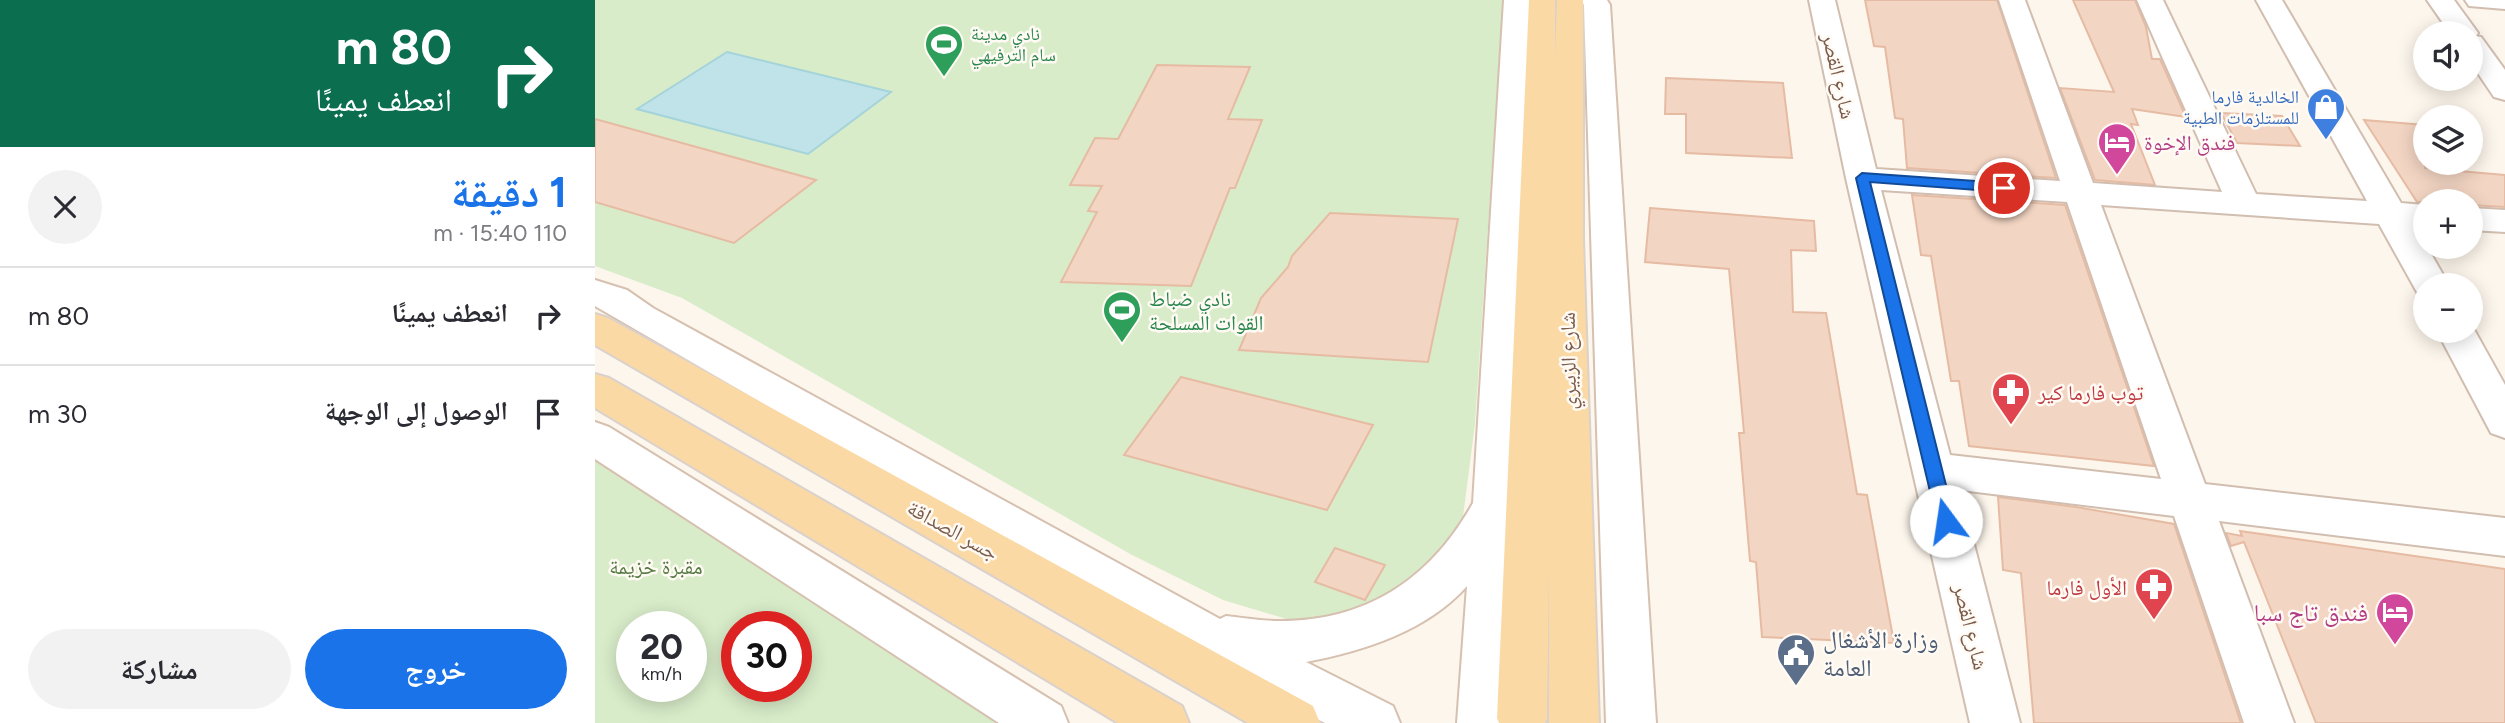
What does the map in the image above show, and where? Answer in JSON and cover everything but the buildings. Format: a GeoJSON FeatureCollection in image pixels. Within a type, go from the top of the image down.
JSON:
{"type":"FeatureCollection","features":[{"type":"Feature","properties":{"kind":"main road","name":"شارع الزبيري"},"geometry":{"type":"LineString","coordinates":[[1502,720],[1542,0]]}},
{"type":"Feature","properties":{"kind":"main road","name":"شارع الزبيري"},"geometry":{"type":"LineString","coordinates":[[1570,0],[1566,240],[1574,723]]}},
{"type":"Feature","properties":{"kind":"main road","name":"جسر الصداقة"},"geometry":{"type":"LineString","coordinates":[[603,333],[1295,723]]}},
{"type":"Feature","properties":{"kind":"main road"},"geometry":{"type":"LineString","coordinates":[[595,389],[1164,723]]}},
{"type":"Feature","properties":{"kind":"street"},"geometry":{"type":"LineString","coordinates":[[1502,720],[1495,502],[1517,0]]}},
{"type":"Feature","properties":{"kind":"street"},"geometry":{"type":"LineString","coordinates":[[1594,0],[1597,5],[1631,723]]}},
{"type":"Feature","properties":{"kind":"street","name":"شارع القصر"},"geometry":{"type":"LineString","coordinates":[[1822,0],[1862,178],[1995,723]]}},
{"type":"Feature","properties":{"kind":"street"},"geometry":{"type":"LineString","coordinates":[[2012,0],[2269,723]]}},
{"type":"Feature","properties":{"kind":"street"},"geometry":{"type":"LineString","coordinates":[[2150,0],[2244,203]]}},
{"type":"Feature","properties":{"kind":"street"},"geometry":{"type":"LineString","coordinates":[[2269,0],[2424,273]]}},
{"type":"Feature","properties":{"kind":"street"},"geometry":{"type":"LineString","coordinates":[[2440,0],[2455,21]]}},
{"type":"Feature","properties":{"kind":"street"},"geometry":{"type":"LineString","coordinates":[[2478,0],[2505,1]]}},
{"type":"Feature","properties":{"kind":"street"},"geometry":{"type":"LineString","coordinates":[[2483,60],[2505,91]]}},
{"type":"Feature","properties":{"kind":"street"},"geometry":{"type":"LineString","coordinates":[[1862,178],[2413,215]]}},
{"type":"Feature","properties":{"kind":"street"},"geometry":{"type":"LineString","coordinates":[[2483,220],[2505,221]]}},
{"type":"Feature","properties":{"kind":"street"},"geometry":{"type":"LineString","coordinates":[[595,293],[614,299],[640,317],[1207,636],[1375,723]]}},
{"type":"Feature","properties":{"kind":"street"},"geometry":{"type":"LineString","coordinates":[[2462,343],[2505,422]]}},
{"type":"Feature","properties":{"kind":"street"},"geometry":{"type":"LineString","coordinates":[[595,438],[1043,723]]}},
{"type":"Feature","properties":{"kind":"street"},"geometry":{"type":"LineString","coordinates":[[1933,470],[2505,537]]}},
{"type":"Feature","properties":{"kind":"street"},"geometry":{"type":"LineString","coordinates":[[1207,636],[1284,643],[1343,634],[1395,614],[1443,582],[1475,542],[1495,502]]}},
{"type":"Feature","properties":{"kind":"green space","name":"نادي ضباط القوات المسلحة"},"geometry":{"type":"Polygon","coordinates":[[[595,0],[1503,0],[1475,424],[1460,540],[1419,586],[1361,613],[1300,623],[1223,600],[1132,555],[682,298],[595,266],[595,0]]]}},
{"type":"Feature","properties":{"kind":"green space","name":"مقبرة خزيمة"},"geometry":{"type":"Polygon","coordinates":[[[595,460],[750,550],[1000,723],[595,723],[595,460]]]}},
{"type":"Feature","properties":{"kind":"water"},"geometry":{"type":"Polygon","coordinates":[[[727,52],[891,92],[808,154],[637,109],[727,52]]]}},
{"type":"Feature","properties":{"kind":"place","name":"نادي مدينة سام الترفيهي"},"geometry":{"type":"Point","coordinates":[944,78]}},
{"type":"Feature","properties":{"kind":"place","name":"الخالدية فارما للمستلزمات الطبية"},"geometry":{"type":"Point","coordinates":[2326,141]}},
{"type":"Feature","properties":{"kind":"place","name":"فندق الإخوة"},"geometry":{"type":"Point","coordinates":[2117,176]}},
{"type":"Feature","properties":{"kind":"place","name":"نادي ضباط القوات المسلحة"},"geometry":{"type":"Point","coordinates":[1122,344]}},
{"type":"Feature","properties":{"kind":"place","name":"توب فارما كير"},"geometry":{"type":"Point","coordinates":[2011,426]}},
{"type":"Feature","properties":{"kind":"place","name":"الأول فارما"},"geometry":{"type":"Point","coordinates":[2154,621]}},
{"type":"Feature","properties":{"kind":"place","name":"فندق تاج سبا"},"geometry":{"type":"Point","coordinates":[2395,646]}},
{"type":"Feature","properties":{"kind":"place","name":"وزارة الأشغال العامة"},"geometry":{"type":"Point","coordinates":[1796,687]}},
{"type":"Feature","properties":{"kind":"route"},"geometry":{"type":"LineString","coordinates":[[1946,521],[1862,178],[2004,188]]}}]}
